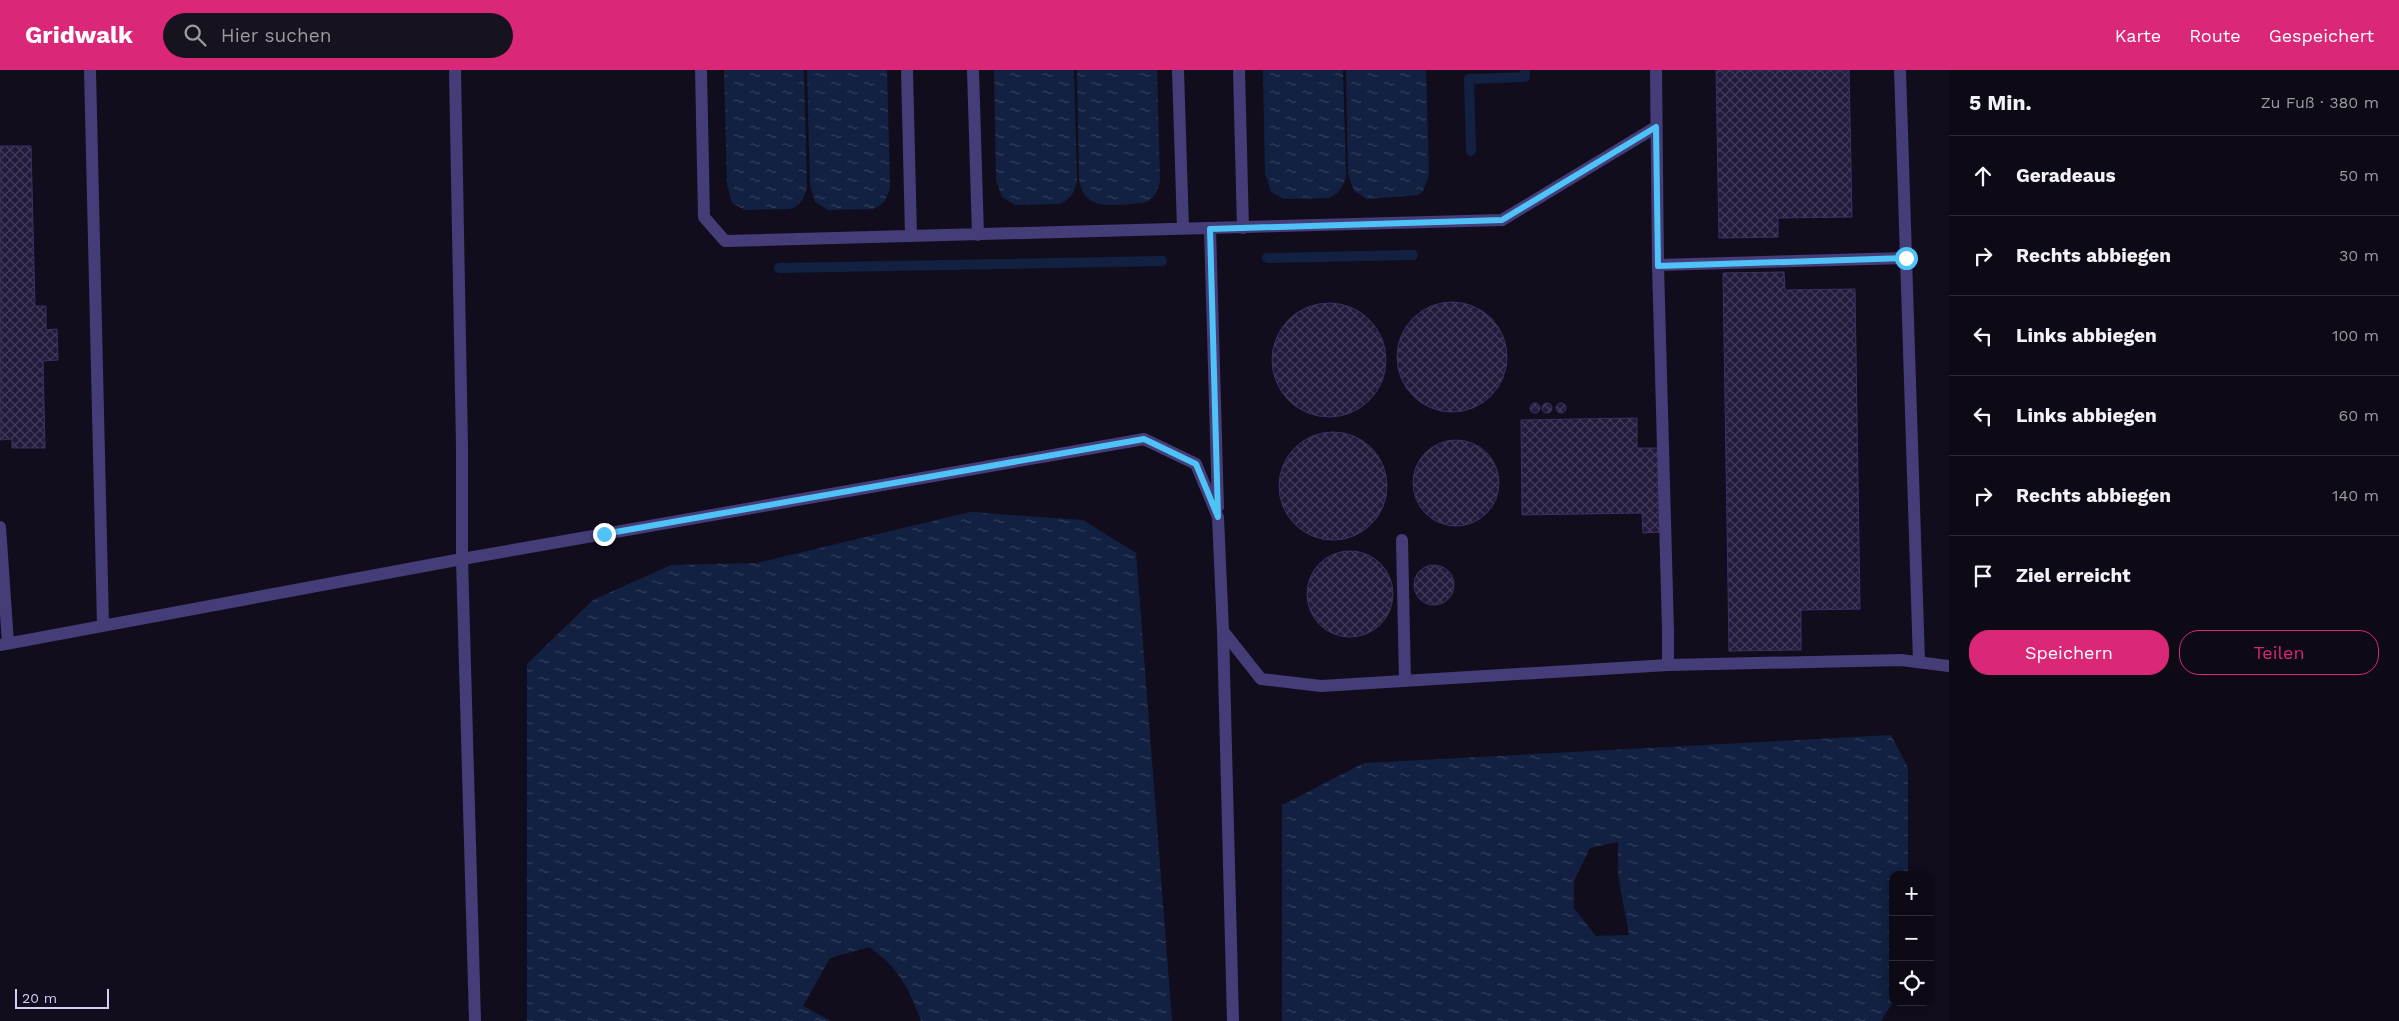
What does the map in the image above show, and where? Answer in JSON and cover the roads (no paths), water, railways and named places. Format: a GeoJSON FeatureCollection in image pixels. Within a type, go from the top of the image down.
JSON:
{"type":"FeatureCollection","features":[{"type":"Feature","properties":{"kind":"lane"},"geometry":{"type":"LineString","coordinates":[[90,70],[103,625]]}},
{"type":"Feature","properties":{"kind":"lane"},"geometry":{"type":"LineString","coordinates":[[455,70],[462,447],[462,559],[475,1021]]}},
{"type":"Feature","properties":{"kind":"lane"},"geometry":{"type":"LineString","coordinates":[[701,70],[704,217],[725,241],[1502,220],[1656,127]]}},
{"type":"Feature","properties":{"kind":"lane"},"geometry":{"type":"LineString","coordinates":[[907,70],[911,236]]}},
{"type":"Feature","properties":{"kind":"lane"},"geometry":{"type":"LineString","coordinates":[[973,70],[978,234]]}},
{"type":"Feature","properties":{"kind":"lane"},"geometry":{"type":"LineString","coordinates":[[1178,70],[1183,229]]}},
{"type":"Feature","properties":{"kind":"lane"},"geometry":{"type":"LineString","coordinates":[[1239,70],[1243,228]]}},
{"type":"Feature","properties":{"kind":"lane"},"geometry":{"type":"LineString","coordinates":[[1656,70],[1658,266],[1668,665]]}},
{"type":"Feature","properties":{"kind":"lane"},"geometry":{"type":"LineString","coordinates":[[1900,70],[1919,662]]}},
{"type":"Feature","properties":{"kind":"lane"},"geometry":{"type":"LineString","coordinates":[[1210,229],[1233,1021]]}},
{"type":"Feature","properties":{"kind":"lane"},"geometry":{"type":"LineString","coordinates":[[1658,266],[1906,258]]}},
{"type":"Feature","properties":{"kind":"lane"},"geometry":{"type":"LineString","coordinates":[[0,528],[4,644],[462,559],[1144,439],[1196,464],[1218,517]]}},
{"type":"Feature","properties":{"kind":"lane"},"geometry":{"type":"LineString","coordinates":[[1402,540],[1405,681]]}},
{"type":"Feature","properties":{"kind":"lane"},"geometry":{"type":"LineString","coordinates":[[1223,631],[1261,678],[1321,686],[1668,665],[1901,660],[1949,666]]}},
{"type":"Feature","properties":{"kind":"water"},"geometry":{"type":"Polygon","coordinates":[[[724,70],[804,70],[807,187],[802,201],[797,206],[790,209],[745,210],[732,203],[727,185],[724,70]]]}},
{"type":"Feature","properties":{"kind":"water"},"geometry":{"type":"Polygon","coordinates":[[[807,70],[887,70],[890,187],[884,201],[873,209],[828,210],[815,202],[810,185],[807,70]]]}},
{"type":"Feature","properties":{"kind":"water"},"geometry":{"type":"Polygon","coordinates":[[[994,70],[1074,70],[1077,182],[1071,196],[1063,202],[1059,204],[1015,205],[1002,197],[996,180],[994,70]]]}},
{"type":"Feature","properties":{"kind":"water"},"geometry":{"type":"Polygon","coordinates":[[[1077,70],[1157,70],[1160,181],[1158,189],[1147,202],[1122,205],[1103,204],[1087,198],[1082,190],[1079,179],[1077,70]]]}},
{"type":"Feature","properties":{"kind":"water"},"geometry":{"type":"Polygon","coordinates":[[[1263,70],[1343,70],[1346,176],[1340,190],[1329,198],[1284,199],[1271,192],[1265,174],[1263,70]]]}},
{"type":"Feature","properties":{"kind":"water"},"geometry":{"type":"Polygon","coordinates":[[[1346,70],[1426,70],[1429,175],[1423,191],[1418,195],[1367,199],[1354,191],[1348,174],[1346,70]]]}},
{"type":"Feature","properties":{"kind":"water"},"geometry":{"type":"Polygon","coordinates":[[[970,512],[1083,520],[1136,553],[1172,1021],[921,1021],[912,998],[901,979],[888,962],[869,947],[830,958],[803,1006],[831,1021],[527,1021],[527,664],[593,600],[671,565],[757,563],[970,512]]]}},
{"type":"Feature","properties":{"kind":"water"},"geometry":{"type":"Polygon","coordinates":[[[1891,735],[1908,768],[1908,871],[1889,871],[1890,1006],[1881,1021],[1282,1021],[1282,805],[1364,763],[1891,735]],[[1618,842],[1590,848],[1574,881],[1574,908],[1596,936],[1629,935],[1618,875],[1618,842]]]}},
{"type":"Feature","properties":{"kind":"waterway"},"geometry":{"type":"LineString","coordinates":[[1471,151],[1469,79],[1525,77],[1525,70]]}},
{"type":"Feature","properties":{"kind":"waterway"},"geometry":{"type":"LineString","coordinates":[[1267,258],[1413,255]]}},
{"type":"Feature","properties":{"kind":"waterway"},"geometry":{"type":"LineString","coordinates":[[779,268],[1162,261]]}}]}
